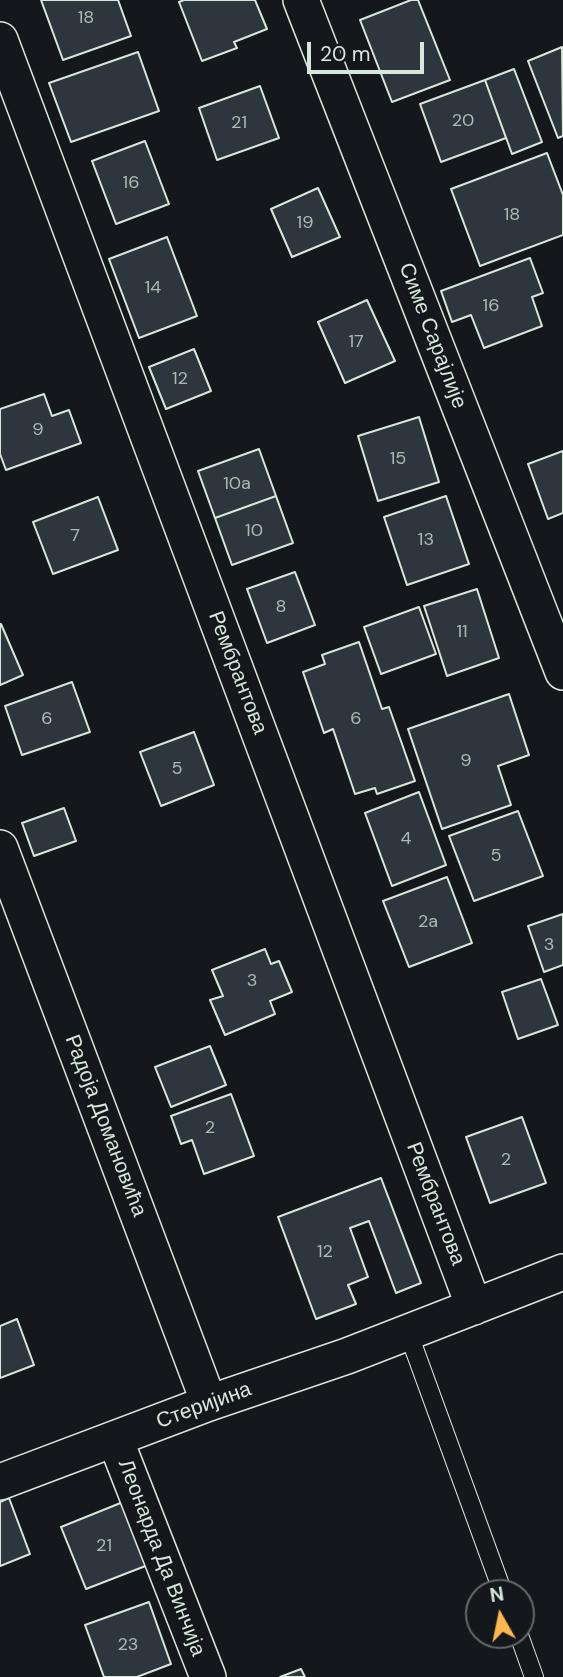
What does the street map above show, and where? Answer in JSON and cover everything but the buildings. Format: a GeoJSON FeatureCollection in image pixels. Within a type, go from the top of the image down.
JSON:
{"type":"FeatureCollection","features":[{"type":"Feature","properties":{"kind":"street","name":"Симе Сарајлије"},"geometry":{"type":"LineString","coordinates":[[301,0],[563,672]]}},
{"type":"Feature","properties":{"kind":"street","name":"Рембрантова"},"geometry":{"type":"LineString","coordinates":[[0,40],[474,1307]]}},
{"type":"Feature","properties":{"kind":"street","name":"Радоја Домановића"},"geometry":{"type":"LineString","coordinates":[[0,848],[209,1404]]}},
{"type":"Feature","properties":{"kind":"street","name":"Стеријина"},"geometry":{"type":"LineString","coordinates":[[0,1482],[347,1356],[563,1272]]}},
{"type":"Feature","properties":{"kind":"street","name":"Леонарда Да Винчија"},"geometry":{"type":"LineString","coordinates":[[115,1439],[208,1677]]}},
{"type":"Feature","properties":{"kind":"lane"},"geometry":{"type":"LineString","coordinates":[[408,1332],[498,1579]]}},
{"type":"Feature","properties":{"kind":"lane"},"geometry":{"type":"LineString","coordinates":[[524,1649],[534,1677]]}}]}
